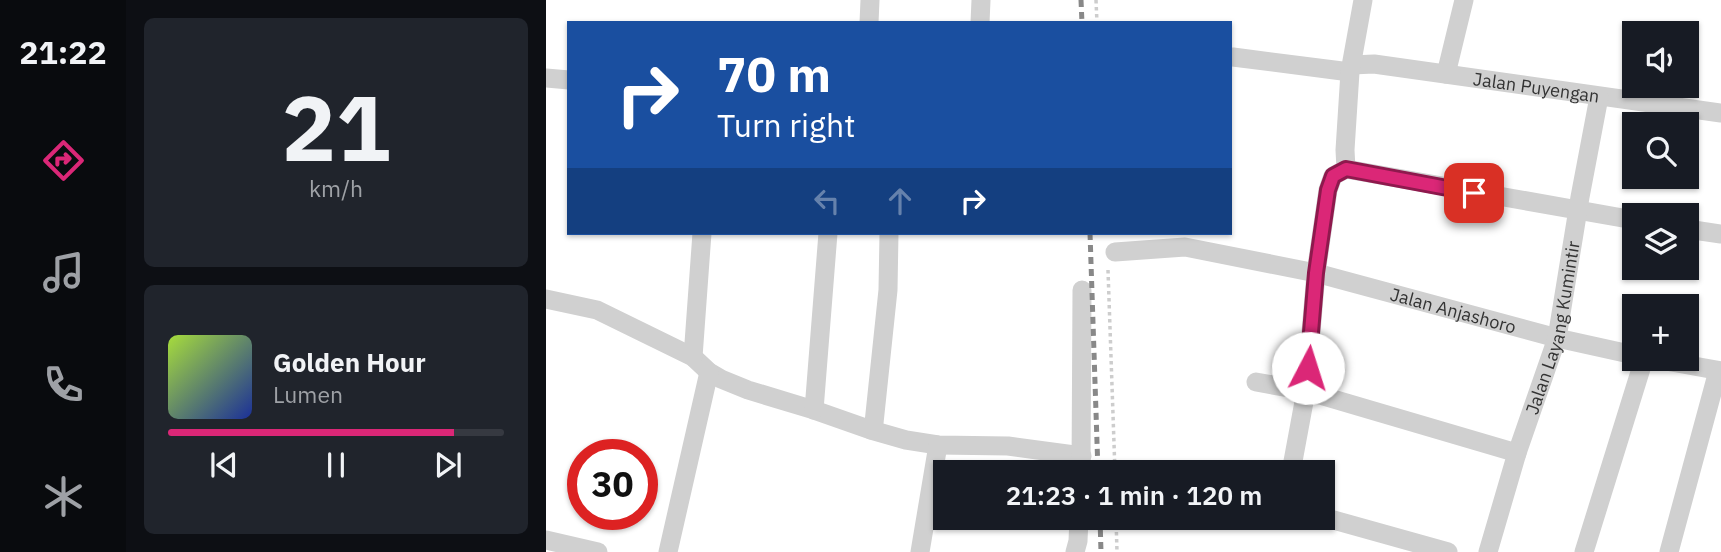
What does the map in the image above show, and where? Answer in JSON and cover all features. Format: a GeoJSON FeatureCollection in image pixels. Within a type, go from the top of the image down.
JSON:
{"type":"FeatureCollection","features":[{"type":"Feature","properties":{"kind":"street"},"geometry":{"type":"LineString","coordinates":[[869,21],[870,0]]}},
{"type":"Feature","properties":{"kind":"street"},"geometry":{"type":"LineString","coordinates":[[980,21],[981,0]]}},
{"type":"Feature","properties":{"kind":"street"},"geometry":{"type":"LineString","coordinates":[[1346,169],[1351,68],[1361,0]]}},
{"type":"Feature","properties":{"kind":"street"},"geometry":{"type":"LineString","coordinates":[[1446,74],[1464,0]]}},
{"type":"Feature","properties":{"kind":"street","name":"Jalan Puyengan"},"geometry":{"type":"LineString","coordinates":[[1233,57],[1351,68],[1374,64],[1721,113]]}},
{"type":"Feature","properties":{"kind":"street"},"geometry":{"type":"LineString","coordinates":[[546,78],[567,80]]}},
{"type":"Feature","properties":{"kind":"street","name":"Jalan Layang Kumintir"},"geometry":{"type":"LineString","coordinates":[[1488,552],[1517,453],[1558,338],[1599,97]]}},
{"type":"Feature","properties":{"kind":"street"},"geometry":{"type":"LineString","coordinates":[[1293,460],[1306,391],[1316,273],[1328,190],[1333,176],[1346,169],[1622,218]]}},
{"type":"Feature","properties":{"kind":"street"},"geometry":{"type":"LineString","coordinates":[[1699,231],[1721,234]]}},
{"type":"Feature","properties":{"kind":"street"},"geometry":{"type":"LineString","coordinates":[[693,357],[702,235]]}},
{"type":"Feature","properties":{"kind":"street"},"geometry":{"type":"LineString","coordinates":[[814,410],[828,235]]}},
{"type":"Feature","properties":{"kind":"street"},"geometry":{"type":"LineString","coordinates":[[871,430],[874,423],[888,290],[889,235]]}},
{"type":"Feature","properties":{"kind":"street","name":"Jalan Anjashoro"},"geometry":{"type":"LineString","coordinates":[[1111,256],[1185,247],[1316,273],[1558,338],[1622,352]]}},
{"type":"Feature","properties":{"kind":"street"},"geometry":{"type":"LineString","coordinates":[[1081,460],[1082,290]]}},
{"type":"Feature","properties":{"kind":"street"},"geometry":{"type":"LineString","coordinates":[[546,299],[597,310],[693,357],[709,372],[748,390],[871,430],[906,440],[938,445],[1008,446],[1065,460]]}},
{"type":"Feature","properties":{"kind":"street"},"geometry":{"type":"LineString","coordinates":[[1670,552],[1719,371],[1699,367]]}},
{"type":"Feature","properties":{"kind":"street"},"geometry":{"type":"LineString","coordinates":[[1584,552],[1640,371]]}},
{"type":"Feature","properties":{"kind":"street"},"geometry":{"type":"LineString","coordinates":[[668,552],[709,372]]}},
{"type":"Feature","properties":{"kind":"street"},"geometry":{"type":"LineString","coordinates":[[1256,382],[1306,391],[1517,453]]}},
{"type":"Feature","properties":{"kind":"street"},"geometry":{"type":"LineString","coordinates":[[920,552],[938,445]]}},
{"type":"Feature","properties":{"kind":"street"},"geometry":{"type":"LineString","coordinates":[[1335,520],[1448,552]]}},
{"type":"Feature","properties":{"kind":"street"},"geometry":{"type":"LineString","coordinates":[[1074,552],[1078,530]]}},
{"type":"Feature","properties":{"kind":"street"},"geometry":{"type":"LineString","coordinates":[[546,540],[598,552]]}},
{"type":"Feature","properties":{"kind":"path"},"geometry":{"type":"LineString","coordinates":[[1096,0],[1097,21]]}},
{"type":"Feature","properties":{"kind":"path"},"geometry":{"type":"LineString","coordinates":[[1111,256],[1115,460]]}},
{"type":"Feature","properties":{"kind":"path"},"geometry":{"type":"LineString","coordinates":[[1116,530],[1117,552]]}},
{"type":"Feature","properties":{"kind":"railway"},"geometry":{"type":"LineString","coordinates":[[1081,0],[1082,21]]}},
{"type":"Feature","properties":{"kind":"railway"},"geometry":{"type":"LineString","coordinates":[[1090,235],[1098,460]]}},
{"type":"Feature","properties":{"kind":"railway"},"geometry":{"type":"LineString","coordinates":[[1100,530],[1101,552]]}},
{"type":"Feature","properties":{"kind":"route"},"geometry":{"type":"LineString","coordinates":[[1308,368],[1316,273],[1328,190],[1333,176],[1346,169],[1474,193]]}}]}
